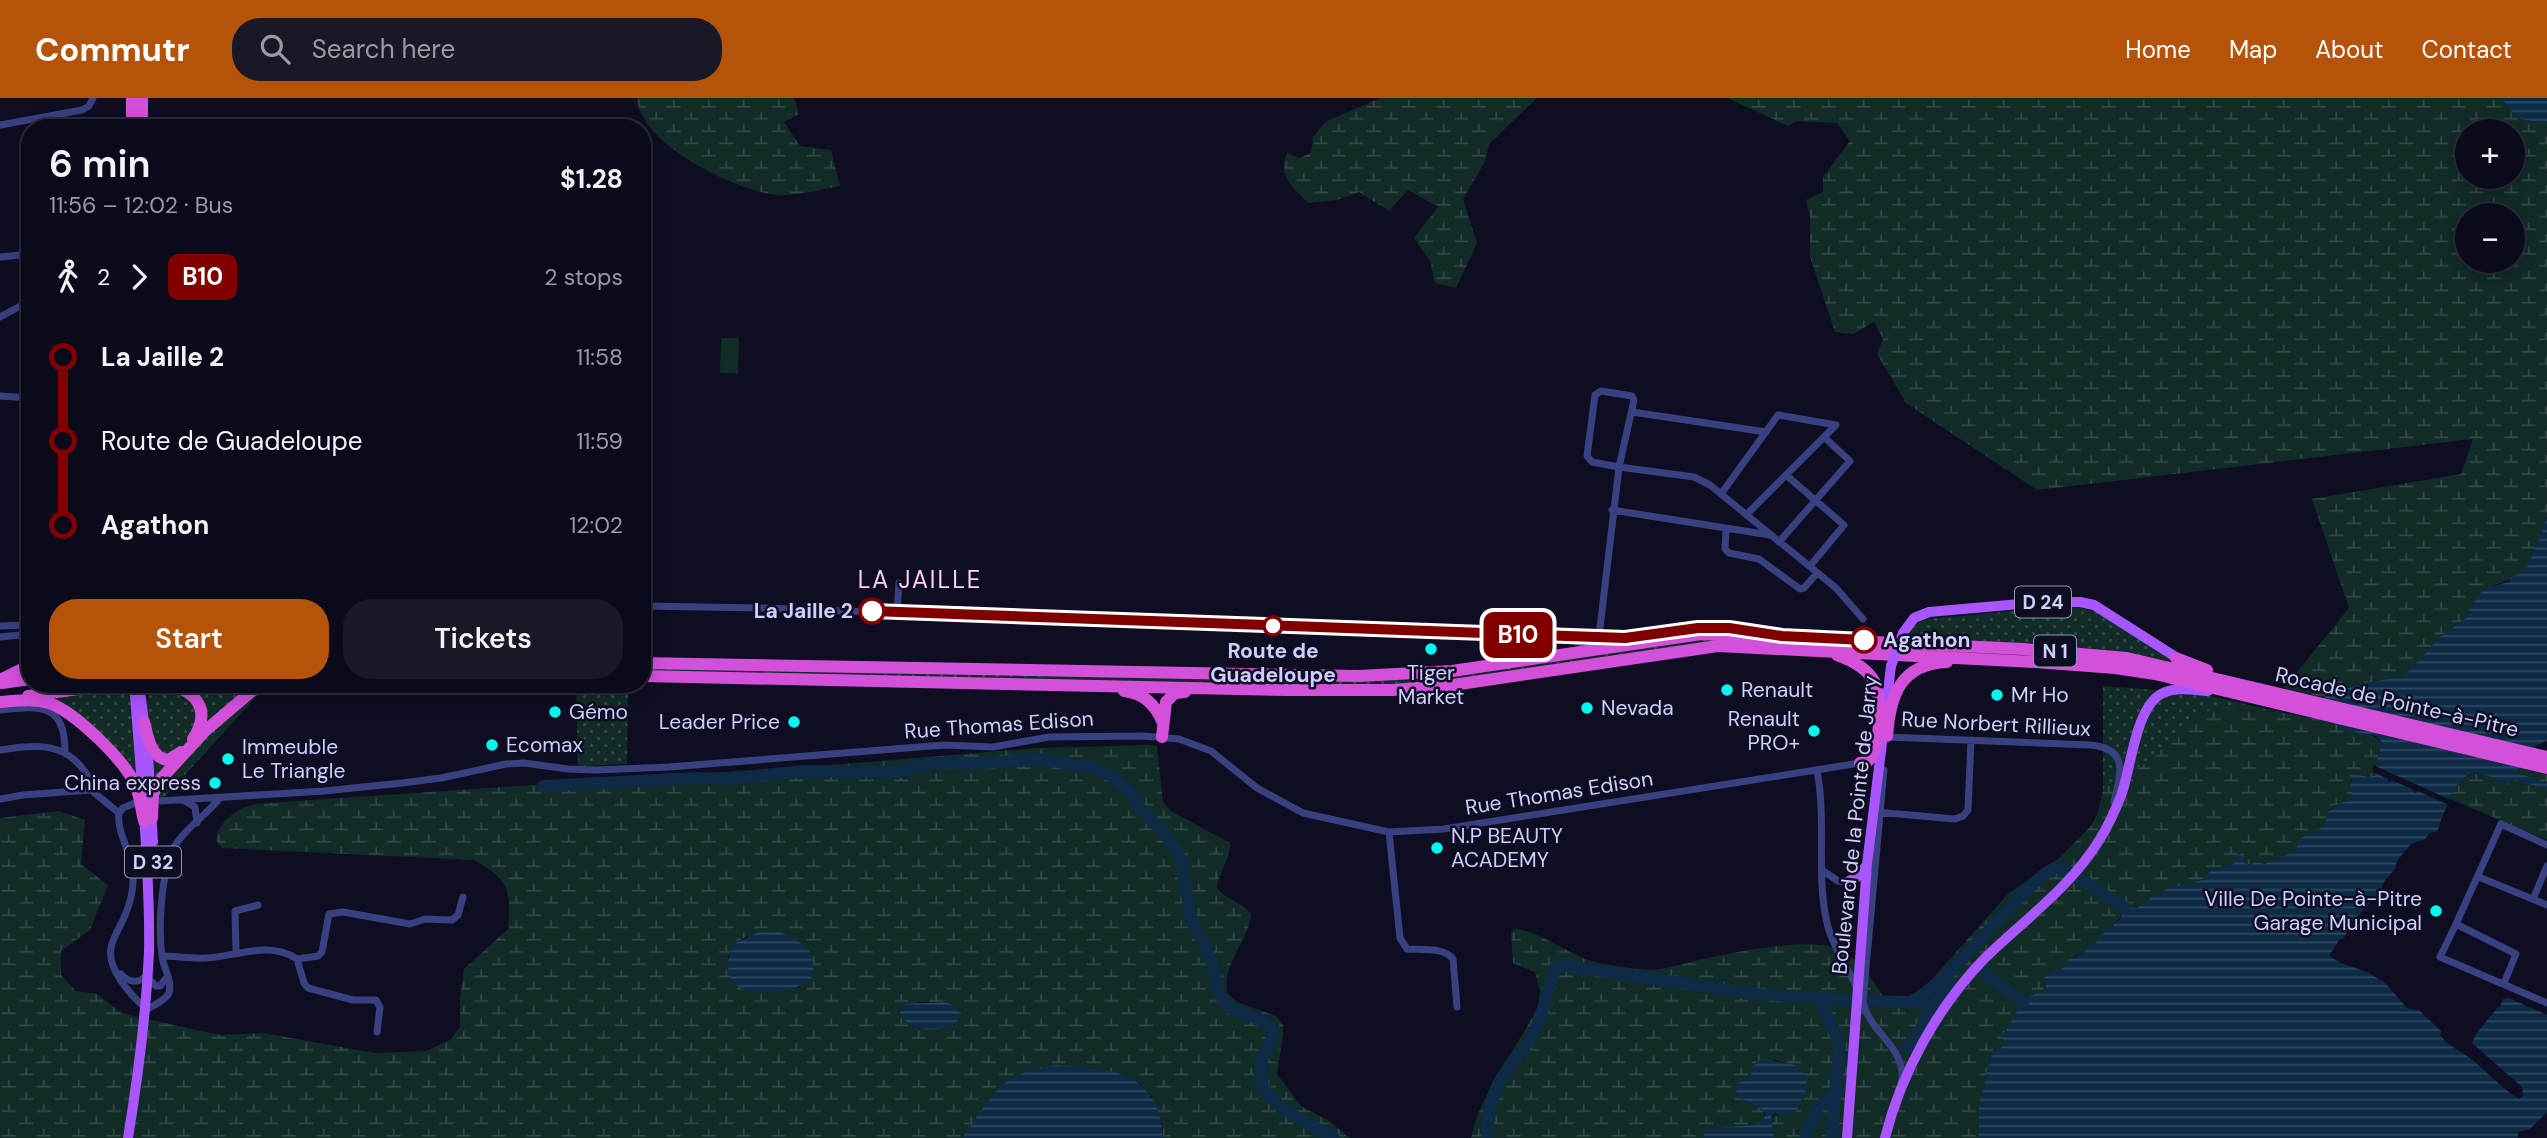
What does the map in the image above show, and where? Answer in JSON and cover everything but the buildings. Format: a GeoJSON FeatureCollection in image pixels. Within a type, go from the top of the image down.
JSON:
{"type":"FeatureCollection","features":[{"type":"Feature","properties":{"kind":"highway"},"geometry":{"type":"LineString","coordinates":[[132,98],[132,119]]}},
{"type":"Feature","properties":{"kind":"highway"},"geometry":{"type":"LineString","coordinates":[[142,98],[142,119]]}},
{"type":"Feature","properties":{"kind":"highway","name":"N 1"},"geometry":{"type":"LineString","coordinates":[[651,676],[790,679],[1401,675],[1506,663],[1701,634],[1782,636],[2095,654],[2138,661],[2241,691]]}},
{"type":"Feature","properties":{"kind":"highway","name":"N 1"},"geometry":{"type":"LineString","coordinates":[[651,663],[835,668],[1028,678],[1054,685],[1393,690],[1453,685],[1718,646],[2115,668],[2241,691]]}},
{"type":"Feature","properties":{"kind":"highway"},"geometry":{"type":"LineString","coordinates":[[1830,652],[1860,666],[1878,691],[1879,712],[1874,754],[1867,762],[1860,763]]}},
{"type":"Feature","properties":{"kind":"highway"},"geometry":{"type":"LineString","coordinates":[[2176,658],[2292,700]]}},
{"type":"Feature","properties":{"kind":"highway"},"geometry":{"type":"LineString","coordinates":[[835,668],[892,660]]}},
{"type":"Feature","properties":{"kind":"highway"},"geometry":{"type":"LineString","coordinates":[[935,661],[942,665],[1028,678]]}},
{"type":"Feature","properties":{"kind":"highway"},"geometry":{"type":"LineString","coordinates":[[1887,736],[1895,691],[1900,682],[1923,667],[1943,662],[2035,662]]}},
{"type":"Feature","properties":{"kind":"highway"},"geometry":{"type":"LineString","coordinates":[[0,682],[21,670]]}},
{"type":"Feature","properties":{"kind":"highway"},"geometry":{"type":"LineString","coordinates":[[948,692],[1028,678]]}},
{"type":"Feature","properties":{"kind":"highway"},"geometry":{"type":"LineString","coordinates":[[790,679],[824,685],[877,687],[889,693]]}},
{"type":"Feature","properties":{"kind":"highway"},"geometry":{"type":"LineString","coordinates":[[0,682],[21,681]]}},
{"type":"Feature","properties":{"kind":"highway"},"geometry":{"type":"LineString","coordinates":[[1054,685],[1137,694],[1151,704],[1162,723]]}},
{"type":"Feature","properties":{"kind":"highway"},"geometry":{"type":"LineString","coordinates":[[1162,737],[1166,702],[1175,693],[1266,693],[1286,690]]}},
{"type":"Feature","properties":{"kind":"highway","name":"Rocade de Pointe-à-Pitre"},"geometry":{"type":"LineString","coordinates":[[2241,691],[2292,700],[2538,756],[2547,768]]}},
{"type":"Feature","properties":{"kind":"highway"},"geometry":{"type":"LineString","coordinates":[[0,699],[28,693]]}},
{"type":"Feature","properties":{"kind":"highway"},"geometry":{"type":"LineString","coordinates":[[0,699],[46,693]]}},
{"type":"Feature","properties":{"kind":"highway"},"geometry":{"type":"LineString","coordinates":[[144,722],[152,749],[164,760],[180,753],[199,729],[202,713],[199,704],[188,693]]}},
{"type":"Feature","properties":{"kind":"highway"},"geometry":{"type":"LineString","coordinates":[[148,820],[153,794],[160,780],[205,732],[250,693]]}},
{"type":"Feature","properties":{"kind":"highway"},"geometry":{"type":"LineString","coordinates":[[0,699],[39,701],[70,715],[124,767],[136,788],[148,820]]}},
{"type":"Feature","properties":{"kind":"main road","name":"Boulevard de la Pointe de Jarry"},"geometry":{"type":"LineString","coordinates":[[1847,1138],[1867,864],[1876,812],[1891,666],[1903,633],[1914,618],[1929,612],[2066,601],[2094,606],[2140,632],[2176,658],[2241,691]]}},
{"type":"Feature","properties":{"kind":"main road","name":"D 24"},"geometry":{"type":"LineString","coordinates":[[1885,1138],[1896,1102],[1935,1021],[1967,978],[2072,875],[2093,849],[2110,821],[2127,777],[2146,710],[2159,695],[2170,690],[2241,691]]}},
{"type":"Feature","properties":{"kind":"main road","name":"D 32"},"geometry":{"type":"LineString","coordinates":[[128,1138],[154,956],[144,722],[136,693]]}},
{"type":"Feature","properties":{"kind":"main road","name":"D 32"},"geometry":{"type":"LineString","coordinates":[[139,693],[148,820]]}},
{"type":"Feature","properties":{"kind":"main road"},"geometry":{"type":"LineString","coordinates":[[1847,882],[1861,875],[1867,864]]}},
{"type":"Feature","properties":{"kind":"street"},"geometry":{"type":"LineString","coordinates":[[33,119],[82,110],[89,106],[93,98]]}},
{"type":"Feature","properties":{"kind":"street"},"geometry":{"type":"LineString","coordinates":[[0,125],[21,121]]}},
{"type":"Feature","properties":{"kind":"street"},"geometry":{"type":"LineString","coordinates":[[0,257],[21,255]]}},
{"type":"Feature","properties":{"kind":"street"},"geometry":{"type":"LineString","coordinates":[[0,317],[21,306]]}},
{"type":"Feature","properties":{"kind":"street"},"geometry":{"type":"LineString","coordinates":[[1597,636],[1612,510],[1619,467],[1634,400],[1632,396],[1601,391],[1595,395],[1588,459],[1595,463],[1619,467],[1694,477],[1721,494],[1810,566],[1836,588],[1863,619]]}},
{"type":"Feature","properties":{"kind":"street"},"geometry":{"type":"LineString","coordinates":[[0,396],[21,397]]}},
{"type":"Feature","properties":{"kind":"street"},"geometry":{"type":"LineString","coordinates":[[1632,412],[1766,432]]}},
{"type":"Feature","properties":{"kind":"street"},"geometry":{"type":"LineString","coordinates":[[1721,494],[1778,415],[1836,425],[1747,514]]}},
{"type":"Feature","properties":{"kind":"street"},"geometry":{"type":"LineString","coordinates":[[1779,542],[1850,461],[1825,437]]}},
{"type":"Feature","properties":{"kind":"street"},"geometry":{"type":"LineString","coordinates":[[1786,475],[1842,523],[1843,527],[1810,566]]}},
{"type":"Feature","properties":{"kind":"street"},"geometry":{"type":"LineString","coordinates":[[1612,510],[1771,535]]}},
{"type":"Feature","properties":{"kind":"street"},"geometry":{"type":"LineString","coordinates":[[1726,528],[1725,549],[1729,553],[1759,559],[1800,589],[1817,573]]}},
{"type":"Feature","properties":{"kind":"street"},"geometry":{"type":"LineString","coordinates":[[897,612],[899,583]]}},
{"type":"Feature","properties":{"kind":"street"},"geometry":{"type":"LineString","coordinates":[[651,606],[897,612],[1625,638],[1698,628],[1729,628],[1782,636]]}},
{"type":"Feature","properties":{"kind":"street"},"geometry":{"type":"LineString","coordinates":[[0,626],[21,625]]}},
{"type":"Feature","properties":{"kind":"street"},"geometry":{"type":"LineString","coordinates":[[0,637],[21,635]]}},
{"type":"Feature","properties":{"kind":"street"},"geometry":{"type":"LineString","coordinates":[[0,710],[31,707],[53,712],[62,729],[65,751]]}},
{"type":"Feature","properties":{"kind":"street","name":"Rue Norbert Rillieux"},"geometry":{"type":"LineString","coordinates":[[1887,736],[2109,748],[2116,755],[2120,771],[2110,821]]}},
{"type":"Feature","properties":{"kind":"street","name":"Boulevard de la Pointe de Jarry"},"geometry":{"type":"LineString","coordinates":[[1860,984],[1872,900],[1876,812],[1887,736]]}},
{"type":"Feature","properties":{"kind":"street","name":"Rue Thomas Edison"},"geometry":{"type":"LineString","coordinates":[[159,801],[324,791],[402,783],[506,764],[524,763],[596,770],[669,767],[944,745],[993,747],[1049,737],[1162,737],[1185,741],[1211,751],[1256,788],[1297,811],[1389,832],[1444,829],[1860,763]]}},
{"type":"Feature","properties":{"kind":"street"},"geometry":{"type":"LineString","coordinates":[[1876,812],[1955,819],[1963,816],[1968,810],[1971,740]]}},
{"type":"Feature","properties":{"kind":"street"},"geometry":{"type":"LineString","coordinates":[[0,750],[41,747],[65,751],[90,778],[91,790],[119,814]]}},
{"type":"Feature","properties":{"kind":"street"},"geometry":{"type":"LineString","coordinates":[[1817,770],[1823,813],[1822,870],[1828,927],[1834,944],[1860,984]]}},
{"type":"Feature","properties":{"kind":"street"},"geometry":{"type":"LineString","coordinates":[[0,799],[91,790]]}},
{"type":"Feature","properties":{"kind":"street"},"geometry":{"type":"LineString","coordinates":[[135,803],[123,808],[119,814],[120,828],[132,863],[133,886],[127,912],[111,946],[111,956],[121,980],[146,1008],[169,993],[167,977],[154,956],[169,859],[179,840],[220,798]]}},
{"type":"Feature","properties":{"kind":"street"},"geometry":{"type":"LineString","coordinates":[[181,800],[193,804],[197,823]]}},
{"type":"Feature","properties":{"kind":"street"},"geometry":{"type":"LineString","coordinates":[[2547,845],[2501,824],[2440,957],[2547,1003]]}},
{"type":"Feature","properties":{"kind":"street"},"geometry":{"type":"LineString","coordinates":[[1389,832],[1400,938],[1407,949],[1443,951],[1450,954],[1453,958],[1457,1007]]}},
{"type":"Feature","properties":{"kind":"street"},"geometry":{"type":"LineString","coordinates":[[2533,900],[2547,866]]}},
{"type":"Feature","properties":{"kind":"street"},"geometry":{"type":"LineString","coordinates":[[1822,870],[1831,878],[1866,883],[1872,900]]}},
{"type":"Feature","properties":{"kind":"street"},"geometry":{"type":"LineString","coordinates":[[2479,877],[2547,905]]}},
{"type":"Feature","properties":{"kind":"street"},"geometry":{"type":"LineString","coordinates":[[154,956],[211,958],[236,952],[277,951],[297,959],[318,956],[322,952],[329,914],[335,912],[410,924],[425,919],[452,920],[458,915],[463,897]]}},
{"type":"Feature","properties":{"kind":"street"},"geometry":{"type":"LineString","coordinates":[[236,952],[235,911],[258,905]]}},
{"type":"Feature","properties":{"kind":"street"},"geometry":{"type":"LineString","coordinates":[[2456,924],[2516,954],[2504,983]]}},
{"type":"Feature","properties":{"kind":"street"},"geometry":{"type":"LineString","coordinates":[[297,959],[308,988],[353,1000],[376,1000],[380,1007],[377,1032]]}},
{"type":"Feature","properties":{"kind":"street"},"geometry":{"type":"LineString","coordinates":[[115,967],[128,981],[149,977],[156,986],[160,986],[167,977]]}},
{"type":"Feature","properties":{"kind":"street","name":"D 24"},"geometry":{"type":"LineString","coordinates":[[1860,984],[1866,1011],[1902,1063],[1902,1080],[1896,1102]]}},
{"type":"Feature","properties":{"kind":"green space"},"geometry":{"type":"Polygon","coordinates":[[[637,98],[794,98],[799,114],[784,122],[800,146],[831,150],[840,186],[781,195],[741,186],[694,163],[673,149],[651,127],[651,119],[645,119],[637,98]]]}},
{"type":"Feature","properties":{"kind":"green space"},"geometry":{"type":"Polygon","coordinates":[[[1380,98],[1537,98],[1489,144],[1485,162],[1463,199],[1477,243],[1456,288],[1435,283],[1430,261],[1414,238],[1438,207],[1408,190],[1389,211],[1359,192],[1337,200],[1308,203],[1285,175],[1284,161],[1287,153],[1299,158],[1311,153],[1313,137],[1325,122],[1380,98]]]}},
{"type":"Feature","properties":{"kind":"green space"},"geometry":{"type":"Polygon","coordinates":[[[1727,98],[2501,98],[2518,119],[2455,119],[2455,189],[2525,189],[2525,120],[2547,123],[2547,517],[2528,566],[2515,578],[2495,585],[2476,598],[2466,618],[2439,638],[2404,676],[2355,685],[2325,695],[2325,698],[2284,688],[2349,608],[2312,499],[2461,474],[2473,439],[2037,490],[1906,403],[1877,354],[1883,339],[1874,322],[1853,334],[1835,332],[1810,257],[1810,217],[1806,200],[1823,192],[1823,177],[1850,141],[1837,123],[1797,121],[1788,126],[1727,98]]]}},
{"type":"Feature","properties":{"kind":"green space"},"geometry":{"type":"Polygon","coordinates":[[[721,338],[739,338],[738,374],[720,373],[721,338]]]}},
{"type":"Feature","properties":{"kind":"green space"},"geometry":{"type":"Polygon","coordinates":[[[2072,606],[2098,612],[2180,666],[2086,648],[1905,640],[1911,629],[1924,619],[2072,606]]]}},
{"type":"Feature","properties":{"kind":"green space"},"geometry":{"type":"Polygon","coordinates":[[[1696,639],[1947,650],[2122,662],[1761,644],[1406,685],[651,673],[651,668],[1401,680],[1441,677],[1696,639]]]}},
{"type":"Feature","properties":{"kind":"green space"},"geometry":{"type":"Polygon","coordinates":[[[2103,686],[2198,693],[2285,713],[2222,707],[2204,712],[2146,763],[2103,789],[2103,686]]]}},
{"type":"Feature","properties":{"kind":"green space"},"geometry":{"type":"Polygon","coordinates":[[[92,693],[131,693],[139,786],[132,774],[46,699],[92,693]]]}},
{"type":"Feature","properties":{"kind":"green space"},"geometry":{"type":"Polygon","coordinates":[[[147,693],[260,693],[151,812],[135,703],[148,701],[147,693]]]}},
{"type":"Feature","properties":{"kind":"green space"},"geometry":{"type":"Polygon","coordinates":[[[576,693],[628,693],[627,764],[578,766],[576,693]]]}},
{"type":"Feature","properties":{"kind":"green space"},"geometry":{"type":"Polygon","coordinates":[[[2222,707],[2307,717],[2355,728],[2382,744],[2376,775],[2368,777],[2353,773],[2350,784],[2354,800],[2334,806],[2327,812],[2327,823],[2324,827],[2299,841],[2296,851],[2256,865],[2243,863],[2244,853],[2234,864],[2211,870],[2202,880],[2171,887],[2137,908],[2130,907],[2095,944],[2089,945],[2085,953],[2074,956],[2061,971],[2044,979],[2045,987],[2040,994],[2033,994],[2002,1036],[2005,1043],[1990,1059],[1979,1105],[1979,1138],[1774,1138],[1771,1118],[1779,1114],[1787,1064],[1774,1059],[1747,1082],[1738,1097],[1763,1110],[1765,1118],[1761,1125],[1712,1128],[1706,1130],[1702,1138],[1471,1138],[1491,1087],[1538,1006],[1540,991],[1535,972],[1513,963],[1511,932],[1515,929],[1533,933],[1588,960],[1648,970],[1774,946],[1833,947],[1857,962],[1884,997],[1916,997],[2008,894],[2058,859],[2092,825],[2103,789],[2146,763],[2204,712],[2222,707]]]}},
{"type":"Feature","properties":{"kind":"green space"},"geometry":{"type":"Polygon","coordinates":[[[1157,746],[1163,802],[1171,811],[1230,843],[1229,855],[1217,888],[1251,914],[1228,972],[1227,993],[1237,1002],[1276,1016],[1283,1025],[1277,1074],[1301,1106],[1329,1121],[1350,1138],[1163,1138],[1162,1124],[1152,1096],[1140,1084],[1095,1068],[1056,1065],[970,1127],[962,1138],[0,1138],[0,818],[59,811],[85,820],[81,864],[108,885],[90,930],[61,951],[61,975],[76,991],[97,994],[119,1011],[133,1016],[220,1035],[263,1033],[375,1053],[426,1051],[450,1040],[460,1027],[464,969],[508,929],[508,895],[501,880],[474,860],[222,848],[216,840],[220,827],[229,817],[254,804],[1037,748],[1157,746]],[[747,936],[735,943],[728,957],[745,990],[785,990],[801,987],[747,936]],[[918,1002],[918,1029],[943,1028],[944,1002],[918,1002]]]}},
{"type":"Feature","properties":{"kind":"green space"},"geometry":{"type":"Polygon","coordinates":[[[2520,768],[2547,775],[2547,840],[2450,799],[2460,781],[2466,777],[2480,774],[2507,784],[2516,778],[2520,768]]]}},
{"type":"Feature","properties":{"kind":"water"},"geometry":{"type":"Polygon","coordinates":[[[2501,98],[2547,98],[2547,123],[2518,119],[2501,98]]]}},
{"type":"Feature","properties":{"kind":"water"},"geometry":{"type":"Polygon","coordinates":[[[2547,517],[2547,741],[2528,752],[2518,773],[2547,783],[2547,789],[2515,780],[2509,785],[2482,774],[2468,775],[2461,780],[2450,799],[2438,831],[2411,844],[2397,861],[2380,892],[2354,920],[2329,956],[2385,983],[2408,1009],[2419,1010],[2441,1031],[2440,1035],[2448,1043],[2519,1099],[2523,1095],[2522,1087],[2472,1043],[2476,1034],[2500,1007],[2503,999],[2509,998],[2547,1015],[2547,1112],[2530,1129],[2518,1132],[2518,1138],[1979,1138],[1979,1105],[1990,1059],[1995,1050],[2005,1043],[2002,1036],[2022,1003],[2046,987],[2044,978],[2055,970],[2061,970],[2069,959],[2085,953],[2089,945],[2095,944],[2121,918],[2124,907],[2137,908],[2171,887],[2202,880],[2211,870],[2234,864],[2241,852],[2244,853],[2244,863],[2250,865],[2255,862],[2264,864],[2296,851],[2298,841],[2324,825],[2326,813],[2340,803],[2353,800],[2349,789],[2352,780],[2348,772],[2368,777],[2376,775],[2382,743],[2376,736],[2343,730],[2322,713],[2325,696],[2355,685],[2404,676],[2439,638],[2466,618],[2484,589],[2508,582],[2528,566],[2547,517]]]}},
{"type":"Feature","properties":{"kind":"water"},"geometry":{"type":"Polygon","coordinates":[[[778,931],[807,948],[813,961],[811,980],[797,987],[770,992],[753,992],[738,987],[728,970],[729,956],[735,943],[759,932],[778,931]]]}},
{"type":"Feature","properties":{"kind":"water"},"geometry":{"type":"Polygon","coordinates":[[[944,1002],[955,1006],[960,1017],[947,1027],[928,1030],[919,1028],[910,1025],[900,1012],[905,1004],[944,1002]]]}},
{"type":"Feature","properties":{"kind":"water"},"geometry":{"type":"Polygon","coordinates":[[[1762,1059],[1795,1065],[1808,1078],[1795,1114],[1774,1114],[1771,1117],[1774,1138],[1702,1138],[1706,1130],[1712,1128],[1756,1125],[1763,1122],[1763,1110],[1738,1097],[1735,1087],[1737,1083],[1749,1080],[1756,1062],[1762,1059]]]}},
{"type":"Feature","properties":{"kind":"water"},"geometry":{"type":"Polygon","coordinates":[[[1056,1065],[1113,1072],[1142,1086],[1152,1098],[1160,1116],[1163,1138],[962,1138],[1003,1085],[1023,1073],[1056,1065]]]}},
{"type":"Feature","properties":{"kind":"pier"},"geometry":{"type":"Polygon","coordinates":[[[2373,765],[2453,801],[2451,806],[2418,791],[2415,793],[2394,781],[2388,782],[2388,779],[2371,771],[2373,765]]]}},
{"type":"Feature","properties":{"kind":"waterway"},"geometry":{"type":"LineString","coordinates":[[543,786],[695,778],[729,779],[802,771],[900,772],[931,763],[1038,759],[1093,767],[1113,777],[1131,793],[1138,807],[1164,833],[1177,851],[1191,918],[1212,962],[1219,994],[1224,1002],[1230,1008],[1264,1022],[1273,1030],[1260,1071],[1268,1094],[1288,1112],[1334,1138]]}},
{"type":"Feature","properties":{"kind":"waterway"},"geometry":{"type":"LineString","coordinates":[[1867,1001],[1910,1002],[1918,998],[1954,968],[2037,881],[2057,867],[2070,872]]}},
{"type":"Feature","properties":{"kind":"waterway"},"geometry":{"type":"LineString","coordinates":[[2077,877],[2124,907]]}},
{"type":"Feature","properties":{"kind":"waterway"},"geometry":{"type":"LineString","coordinates":[[1487,1138],[1489,1112],[1497,1087],[1532,1036],[1554,969],[1560,965],[1755,994],[1850,1000]]}},
{"type":"Feature","properties":{"kind":"waterway"},"geometry":{"type":"LineString","coordinates":[[1980,970],[2023,1002]]}},
{"type":"Feature","properties":{"kind":"waterway"},"geometry":{"type":"LineString","coordinates":[[1931,1010],[1949,983],[1947,973]]}},
{"type":"Feature","properties":{"kind":"waterway"},"geometry":{"type":"LineString","coordinates":[[1819,999],[1840,1044],[1831,1138]]}},
{"type":"Feature","properties":{"kind":"waterway"},"geometry":{"type":"LineString","coordinates":[[1906,1048],[1912,1045],[1931,1010],[1915,1000]]}},
{"type":"Feature","properties":{"kind":"waterway"},"geometry":{"type":"LineString","coordinates":[[1805,1138],[1819,1106],[1838,1089]]}},
{"type":"Feature","properties":{"kind":"bus line","name":"B10"},"geometry":{"type":"LineString","coordinates":[[872,611],[1571,637],[1625,638],[1698,628],[1729,628],[1782,636],[1864,640]]}},
{"type":"Feature","properties":{"kind":"place","name":"La Jaille 2"},"geometry":{"type":"Point","coordinates":[872,611]}},
{"type":"Feature","properties":{"kind":"place","name":"Route de Guadeloupe"},"geometry":{"type":"Point","coordinates":[1273,626]}},
{"type":"Feature","properties":{"kind":"place","name":"Agathon"},"geometry":{"type":"Point","coordinates":[1864,640]}},
{"type":"Feature","properties":{"kind":"place","name":"Tiger Market"},"geometry":{"type":"Point","coordinates":[1431,649]}},
{"type":"Feature","properties":{"kind":"place","name":"Renault"},"geometry":{"type":"Point","coordinates":[1727,690]}},
{"type":"Feature","properties":{"kind":"place","name":"Mr Ho"},"geometry":{"type":"Point","coordinates":[1997,695]}},
{"type":"Feature","properties":{"kind":"place","name":"Nevada"},"geometry":{"type":"Point","coordinates":[1587,708]}},
{"type":"Feature","properties":{"kind":"place","name":"Gémo"},"geometry":{"type":"Point","coordinates":[555,712]}},
{"type":"Feature","properties":{"kind":"place","name":"Leader Price"},"geometry":{"type":"Point","coordinates":[794,722]}},
{"type":"Feature","properties":{"kind":"place","name":"Renault PRO+"},"geometry":{"type":"Point","coordinates":[1814,731]}},
{"type":"Feature","properties":{"kind":"place","name":"Ecomax"},"geometry":{"type":"Point","coordinates":[492,745]}},
{"type":"Feature","properties":{"kind":"place","name":"Immeuble Le Triangle"},"geometry":{"type":"Point","coordinates":[228,759]}},
{"type":"Feature","properties":{"kind":"place","name":"China express"},"geometry":{"type":"Point","coordinates":[215,783]}},
{"type":"Feature","properties":{"kind":"place","name":"N.P BEAUTY ACADEMY"},"geometry":{"type":"Point","coordinates":[1437,848]}},
{"type":"Feature","properties":{"kind":"place","name":"Ville De Pointe-à-Pitre Garage Municipal"},"geometry":{"type":"Point","coordinates":[2436,911]}},
{"type":"Feature","properties":{"kind":"district","name":"LA JAILLE"},"geometry":{"type":"Point","coordinates":[920,580]}}]}
